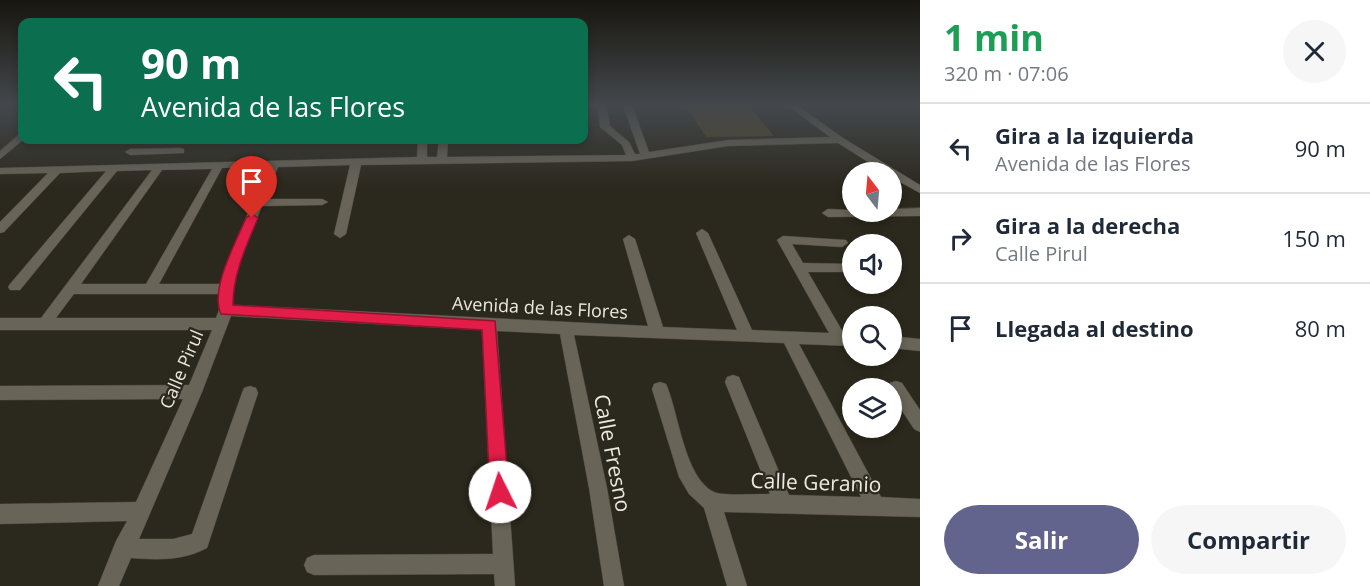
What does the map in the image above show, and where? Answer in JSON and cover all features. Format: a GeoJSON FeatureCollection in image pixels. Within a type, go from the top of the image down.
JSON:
{"type":"FeatureCollection","features":[{"type":"Feature","properties":{"kind":"street"},"geometry":{"type":"LineString","coordinates":[[612,132],[626,144],[632,158]]}},
{"type":"Feature","properties":{"kind":"street"},"geometry":{"type":"LineString","coordinates":[[637,132],[646,156]]}},
{"type":"Feature","properties":{"kind":"street"},"geometry":{"type":"LineString","coordinates":[[829,132],[873,162]]}},
{"type":"Feature","properties":{"kind":"street"},"geometry":{"type":"LineString","coordinates":[[0,156],[18,139]]}},
{"type":"Feature","properties":{"kind":"street"},"geometry":{"type":"LineString","coordinates":[[0,171],[442,159],[632,158],[728,143],[840,140]]}},
{"type":"Feature","properties":{"kind":"street"},"geometry":{"type":"LineString","coordinates":[[44,326],[70,289],[185,144]]}},
{"type":"Feature","properties":{"kind":"street"},"geometry":{"type":"LineString","coordinates":[[422,144],[422,160]]}},
{"type":"Feature","properties":{"kind":"street"},"geometry":{"type":"LineString","coordinates":[[442,159],[443,144]]}},
{"type":"Feature","properties":{"kind":"street"},"geometry":{"type":"LineString","coordinates":[[130,152],[180,151]]}},
{"type":"Feature","properties":{"kind":"street"},"geometry":{"type":"LineString","coordinates":[[340,234],[356,162]]}},
{"type":"Feature","properties":{"kind":"street","name":"Calle Pirul"},"geometry":{"type":"LineString","coordinates":[[108,586],[139,511],[194,392],[223,317],[226,289],[237,250],[259,203],[274,163]]}},
{"type":"Feature","properties":{"kind":"street"},"geometry":{"type":"LineString","coordinates":[[150,289],[219,165]]}},
{"type":"Feature","properties":{"kind":"street"},"geometry":{"type":"LineString","coordinates":[[15,287],[115,167]]}},
{"type":"Feature","properties":{"kind":"street"},"geometry":{"type":"LineString","coordinates":[[0,230],[58,169]]}},
{"type":"Feature","properties":{"kind":"street"},"geometry":{"type":"LineString","coordinates":[[902,180],[920,190]]}},
{"type":"Feature","properties":{"kind":"street"},"geometry":{"type":"LineString","coordinates":[[259,203],[322,202]]}},
{"type":"Feature","properties":{"kind":"street"},"geometry":{"type":"LineString","coordinates":[[828,213],[920,212]]}},
{"type":"Feature","properties":{"kind":"street"},"geometry":{"type":"LineString","coordinates":[[702,233],[746,334]]}},
{"type":"Feature","properties":{"kind":"street"},"geometry":{"type":"LineString","coordinates":[[629,239],[657,332]]}},
{"type":"Feature","properties":{"kind":"street"},"geometry":{"type":"LineString","coordinates":[[842,243],[783,240],[842,334]]}},
{"type":"Feature","properties":{"kind":"street"},"geometry":{"type":"LineString","coordinates":[[798,267],[842,268]]}},
{"type":"Feature","properties":{"kind":"street"},"geometry":{"type":"LineString","coordinates":[[70,289],[226,289]]}},
{"type":"Feature","properties":{"kind":"street","name":"Avenida de las Flores"},"geometry":{"type":"LineString","coordinates":[[0,324],[44,326],[223,317],[746,334],[842,340]]}},
{"type":"Feature","properties":{"kind":"street"},"geometry":{"type":"LineString","coordinates":[[489,325],[506,586]]}},
{"type":"Feature","properties":{"kind":"street","name":"Calle Fresno"},"geometry":{"type":"LineString","coordinates":[[566,329],[598,488],[614,586]]}},
{"type":"Feature","properties":{"kind":"street"},"geometry":{"type":"LineString","coordinates":[[788,337],[876,507]]}},
{"type":"Feature","properties":{"kind":"street"},"geometry":{"type":"LineString","coordinates":[[902,343],[920,345]]}},
{"type":"Feature","properties":{"kind":"street"},"geometry":{"type":"LineString","coordinates":[[733,382],[783,504]]}},
{"type":"Feature","properties":{"kind":"street"},"geometry":{"type":"LineString","coordinates":[[660,389],[685,471],[695,488],[712,502],[737,586]]}},
{"type":"Feature","properties":{"kind":"street"},"geometry":{"type":"LineString","coordinates":[[0,393],[194,392]]}},
{"type":"Feature","properties":{"kind":"street"},"geometry":{"type":"LineString","coordinates":[[123,548],[178,549],[192,546],[200,541],[250,393]]}},
{"type":"Feature","properties":{"kind":"street"},"geometry":{"type":"LineString","coordinates":[[902,397],[920,424]]}},
{"type":"Feature","properties":{"kind":"street","name":"Calle Geranio"},"geometry":{"type":"LineString","coordinates":[[712,502],[920,508]]}},
{"type":"Feature","properties":{"kind":"street"},"geometry":{"type":"LineString","coordinates":[[0,514],[139,511]]}},
{"type":"Feature","properties":{"kind":"street"},"geometry":{"type":"LineString","coordinates":[[314,565],[504,564]]}},
{"type":"Feature","properties":{"kind":"shaded area"},"geometry":{"type":"Polygon","coordinates":[[[703,132],[771,132],[774,136],[706,137],[703,132]]]}},
{"type":"Feature","properties":{"kind":"route"},"geometry":{"type":"LineString","coordinates":[[252,218],[231,268],[226,289],[226,310],[489,325],[500,492]]}}]}
